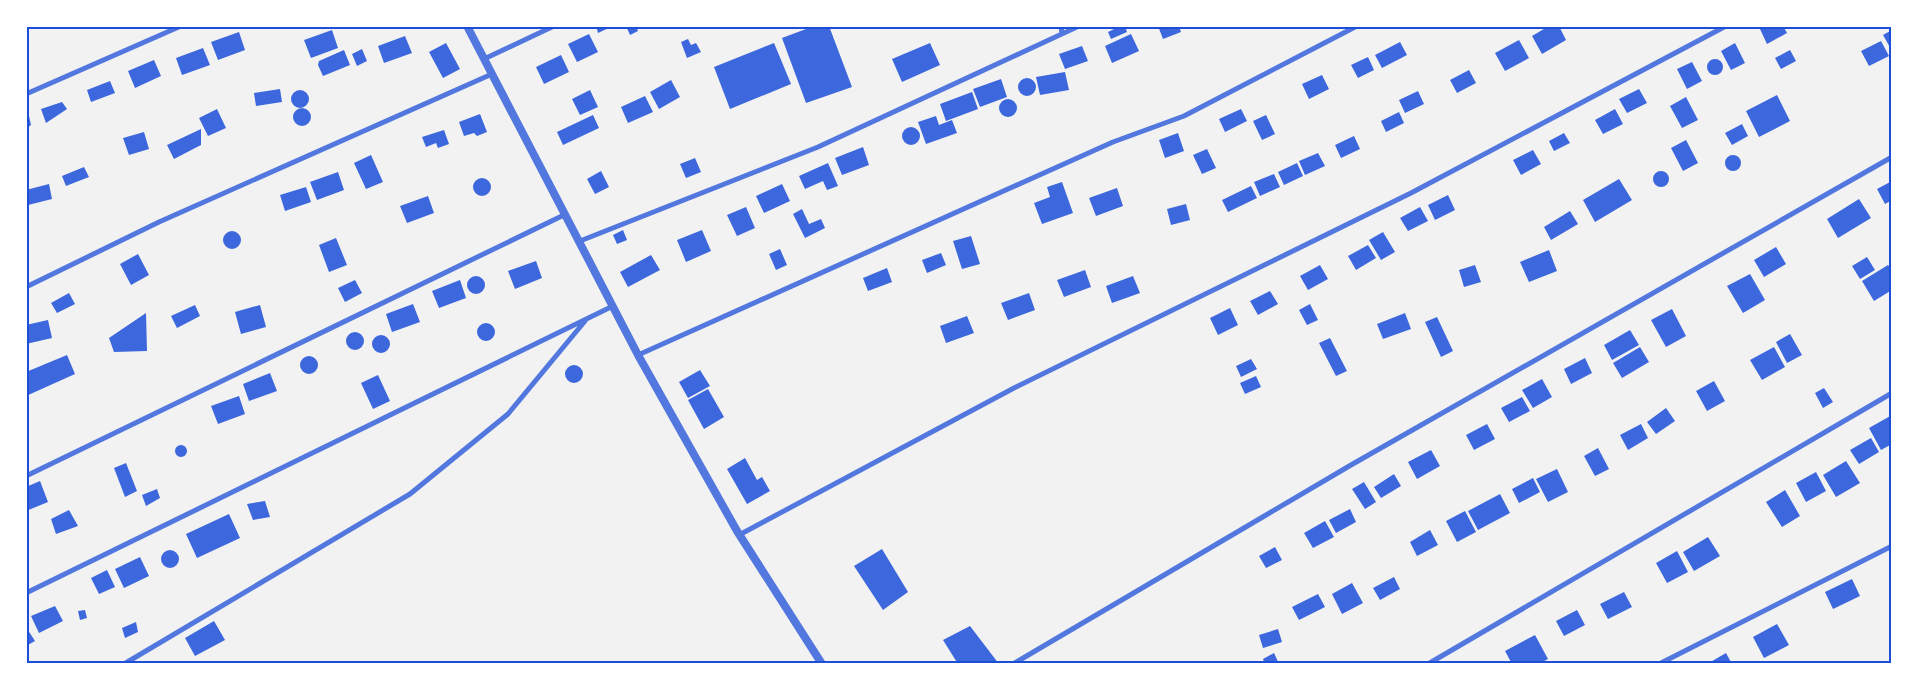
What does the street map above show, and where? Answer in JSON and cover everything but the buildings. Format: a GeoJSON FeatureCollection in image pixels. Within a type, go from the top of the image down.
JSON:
{"type":"FeatureCollection","features":[{"type":"Feature","properties":{"kind":"street"},"geometry":{"type":"LineString","coordinates":[[26,94],[181,26]]}},
{"type":"Feature","properties":{"kind":"street"},"geometry":{"type":"LineString","coordinates":[[467,26],[638,356],[739,535],[822,664]]}},
{"type":"Feature","properties":{"kind":"street"},"geometry":{"type":"LineString","coordinates":[[484,59],[554,26]]}},
{"type":"Feature","properties":{"kind":"street"},"geometry":{"type":"LineString","coordinates":[[1061,26],[1062,34]]}},
{"type":"Feature","properties":{"kind":"street"},"geometry":{"type":"LineString","coordinates":[[580,241],[818,148],[1079,26]]}},
{"type":"Feature","properties":{"kind":"street"},"geometry":{"type":"LineString","coordinates":[[638,356],[1113,142],[1184,116],[1358,26]]}},
{"type":"Feature","properties":{"kind":"street"},"geometry":{"type":"LineString","coordinates":[[739,535],[1014,388],[1411,193],[1726,26]]}},
{"type":"Feature","properties":{"kind":"street"},"geometry":{"type":"LineString","coordinates":[[26,286],[160,222],[492,74]]}},
{"type":"Feature","properties":{"kind":"street"},"geometry":{"type":"LineString","coordinates":[[1013,664],[1343,470],[1892,157]]}},
{"type":"Feature","properties":{"kind":"street"},"geometry":{"type":"LineString","coordinates":[[26,476],[566,214]]}},
{"type":"Feature","properties":{"kind":"street"},"geometry":{"type":"LineString","coordinates":[[26,593],[613,306]]}},
{"type":"Feature","properties":{"kind":"street"},"geometry":{"type":"LineString","coordinates":[[124,664],[410,494],[508,414],[586,319]]}},
{"type":"Feature","properties":{"kind":"street"},"geometry":{"type":"LineString","coordinates":[[1428,664],[1892,393]]}},
{"type":"Feature","properties":{"kind":"street"},"geometry":{"type":"LineString","coordinates":[[1659,664],[1892,546]]}}]}
